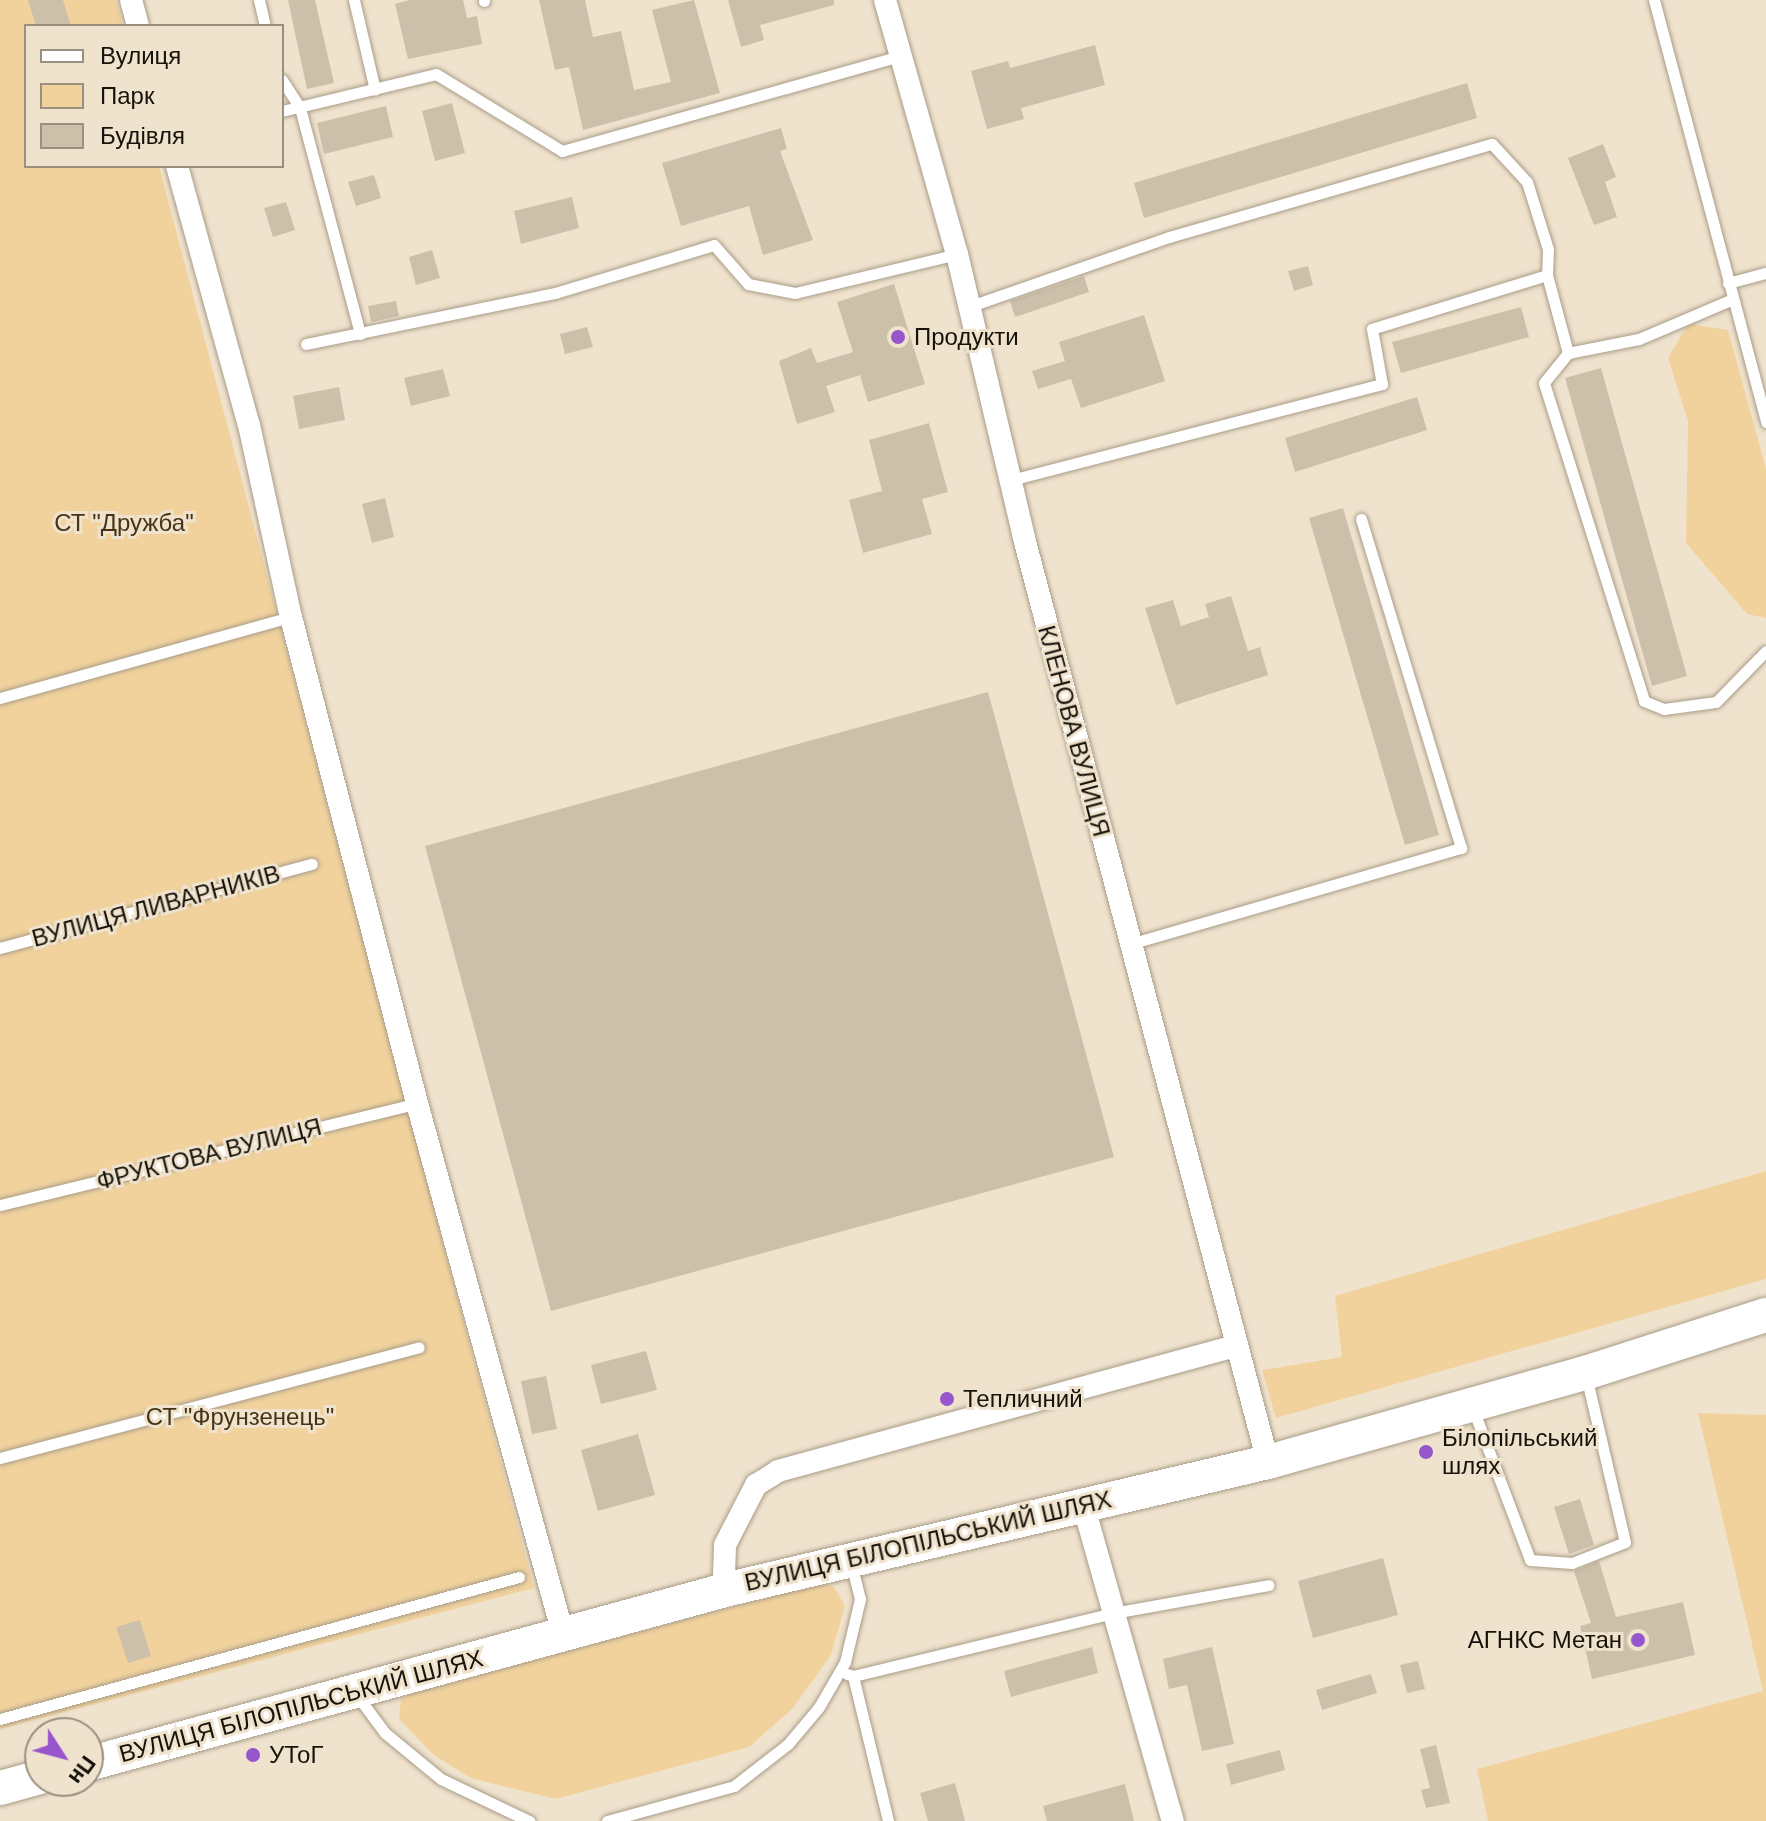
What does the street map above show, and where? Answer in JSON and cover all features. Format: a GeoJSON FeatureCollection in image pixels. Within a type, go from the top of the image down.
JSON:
{"type":"FeatureCollection","features":[{"type":"Feature","properties":{"kind":"main road","name":"ВУЛИЦЯ БІЛОПІЛЬСЬКИЙ ШЛЯХ"},"geometry":{"type":"LineString","coordinates":[[104,1760],[729,1589],[1268,1462],[1585,1373],[1766,1315]]}},
{"type":"Feature","properties":{"kind":"main road"},"geometry":{"type":"LineString","coordinates":[[0,1788],[24,1781]]}},
{"type":"Feature","properties":{"kind":"street"},"geometry":{"type":"LineString","coordinates":[[131,0],[137,24]]}},
{"type":"Feature","properties":{"kind":"street","name":"КЛЕНОВА ВУЛИЦЯ"},"geometry":{"type":"LineString","coordinates":[[885,0],[957,254],[1009,480],[1234,1346],[1268,1462]]}},
{"type":"Feature","properties":{"kind":"street"},"geometry":{"type":"LineString","coordinates":[[178,168],[249,425],[291,617],[417,1103],[563,1634]]}},
{"type":"Feature","properties":{"kind":"street"},"geometry":{"type":"LineString","coordinates":[[729,1589],[724,1575],[725,1545],[756,1485],[778,1471],[1234,1346]]}},
{"type":"Feature","properties":{"kind":"street"},"geometry":{"type":"LineString","coordinates":[[1083,1504],[1173,1821]]}},
{"type":"Feature","properties":{"kind":"lane"},"geometry":{"type":"LineString","coordinates":[[259,0],[265,24]]}},
{"type":"Feature","properties":{"kind":"lane"},"geometry":{"type":"LineString","coordinates":[[354,0],[375,90]]}},
{"type":"Feature","properties":{"kind":"lane"},"geometry":{"type":"LineString","coordinates":[[1654,0],[1766,422]]}},
{"type":"Feature","properties":{"kind":"lane"},"geometry":{"type":"LineString","coordinates":[[284,111],[436,74],[562,151],[899,56]]}},
{"type":"Feature","properties":{"kind":"lane"},"geometry":{"type":"LineString","coordinates":[[284,83],[300,108],[360,334]]}},
{"type":"Feature","properties":{"kind":"lane"},"geometry":{"type":"LineString","coordinates":[[967,307],[1169,237],[1492,144],[1527,182],[1548,249],[1547,275],[1568,353]]}},
{"type":"Feature","properties":{"kind":"lane"},"geometry":{"type":"LineString","coordinates":[[306,344],[555,293],[714,245],[748,284],[795,293],[957,254]]}},
{"type":"Feature","properties":{"kind":"lane"},"geometry":{"type":"LineString","coordinates":[[1728,283],[1766,273]]}},
{"type":"Feature","properties":{"kind":"lane"},"geometry":{"type":"LineString","coordinates":[[1009,480],[1382,384],[1372,329],[1547,275]]}},
{"type":"Feature","properties":{"kind":"lane"},"geometry":{"type":"LineString","coordinates":[[1733,299],[1639,339],[1568,353],[1544,383],[1644,701],[1664,709],[1716,702],[1766,651]]}},
{"type":"Feature","properties":{"kind":"lane"},"geometry":{"type":"LineString","coordinates":[[1129,944],[1461,848],[1361,519]]}},
{"type":"Feature","properties":{"kind":"lane"},"geometry":{"type":"LineString","coordinates":[[0,698],[291,617]]}},
{"type":"Feature","properties":{"kind":"lane","name":"ВУЛИЦЯ ЛИВАРНИКІВ"},"geometry":{"type":"LineString","coordinates":[[0,948],[312,864]]}},
{"type":"Feature","properties":{"kind":"lane","name":"ФРУКТОВА ВУЛИЦЯ"},"geometry":{"type":"LineString","coordinates":[[0,1205],[417,1103]]}},
{"type":"Feature","properties":{"kind":"lane"},"geometry":{"type":"LineString","coordinates":[[0,1458],[419,1347]]}},
{"type":"Feature","properties":{"kind":"lane"},"geometry":{"type":"LineString","coordinates":[[1471,1405],[1530,1560],[1572,1563],[1625,1542],[1585,1373]]}},
{"type":"Feature","properties":{"kind":"lane"},"geometry":{"type":"LineString","coordinates":[[607,1821],[734,1786],[759,1770],[819,1707],[840,1671],[860,1599],[850,1560]]}},
{"type":"Feature","properties":{"kind":"lane"},"geometry":{"type":"LineString","coordinates":[[0,1719],[519,1577]]}},
{"type":"Feature","properties":{"kind":"lane"},"geometry":{"type":"LineString","coordinates":[[840,1671],[853,1676],[1113,1613],[1269,1585]]}},
{"type":"Feature","properties":{"kind":"lane"},"geometry":{"type":"LineString","coordinates":[[853,1676],[888,1821]]}},
{"type":"Feature","properties":{"kind":"lane"},"geometry":{"type":"LineString","coordinates":[[353,1690],[385,1733],[441,1779],[529,1821]]}},
{"type":"Feature","properties":{"kind":"green space","name":"СТ \"Фрунзенець\""},"geometry":{"type":"Polygon","coordinates":[[[0,0],[116,0],[122,24],[24,24],[24,168],[160,168],[534,1588],[45,1717],[24,1717],[24,1723],[0,1729],[0,0]]]}},
{"type":"Feature","properties":{"kind":"green space"},"geometry":{"type":"Polygon","coordinates":[[[1688,324],[1728,330],[1766,469],[1766,618],[1747,614],[1686,543],[1688,421],[1668,358],[1688,324]]]}},
{"type":"Feature","properties":{"kind":"green space"},"geometry":{"type":"Polygon","coordinates":[[[1766,1171],[1766,1279],[1276,1418],[1262,1370],[1342,1357],[1335,1296],[1766,1171]]]}},
{"type":"Feature","properties":{"kind":"green space"},"geometry":{"type":"Polygon","coordinates":[[[1698,1413],[1766,1415],[1766,1821],[1488,1821],[1477,1769],[1763,1691],[1698,1413]]]}},
{"type":"Feature","properties":{"kind":"green space"},"geometry":{"type":"Polygon","coordinates":[[[820,1584],[834,1587],[845,1606],[831,1655],[793,1708],[749,1747],[556,1799],[471,1778],[435,1756],[399,1719],[401,1700],[412,1692],[820,1584]]]}},
{"type":"Feature","properties":{"kind":"building"},"geometry":{"type":"Polygon","coordinates":[[[28,0],[63,0],[70,24],[35,24],[28,0]]]}},
{"type":"Feature","properties":{"kind":"building"},"geometry":{"type":"Polygon","coordinates":[[[288,0],[315,0],[334,83],[307,89],[288,0]]]}},
{"type":"Feature","properties":{"kind":"building"},"geometry":{"type":"Polygon","coordinates":[[[410,0],[463,0],[467,18],[477,16],[482,44],[408,59],[395,4],[410,0]]]}},
{"type":"Feature","properties":{"kind":"building"},"geometry":{"type":"Polygon","coordinates":[[[539,0],[585,0],[593,37],[621,31],[634,90],[671,82],[652,10],[694,0],[720,93],[583,130],[569,67],[555,70],[539,0]]]}},
{"type":"Feature","properties":{"kind":"building"},"geometry":{"type":"Polygon","coordinates":[[[728,0],[834,0],[834,5],[760,25],[764,40],[741,47],[728,0]]]}},
{"type":"Feature","properties":{"kind":"building"},"geometry":{"type":"Polygon","coordinates":[[[1095,45],[1105,85],[1021,108],[1024,119],[987,129],[971,71],[1008,61],[1010,68],[1095,45]]]}},
{"type":"Feature","properties":{"kind":"building"},"geometry":{"type":"Polygon","coordinates":[[[1467,83],[1477,118],[1144,218],[1134,183],[1467,83]]]}},
{"type":"Feature","properties":{"kind":"building"},"geometry":{"type":"Polygon","coordinates":[[[452,103],[465,153],[435,161],[422,111],[452,103]]]}},
{"type":"Feature","properties":{"kind":"building"},"geometry":{"type":"Polygon","coordinates":[[[386,106],[393,137],[324,154],[317,123],[386,106]]]}},
{"type":"Feature","properties":{"kind":"building"},"geometry":{"type":"Polygon","coordinates":[[[781,128],[787,149],[780,151],[813,240],[763,255],[749,206],[681,226],[662,163],[781,128]]]}},
{"type":"Feature","properties":{"kind":"building"},"geometry":{"type":"Polygon","coordinates":[[[1603,144],[1616,177],[1605,182],[1617,217],[1594,225],[1568,158],[1603,144]]]}},
{"type":"Feature","properties":{"kind":"building"},"geometry":{"type":"Polygon","coordinates":[[[374,175],[381,198],[356,206],[348,182],[374,175]]]}},
{"type":"Feature","properties":{"kind":"building"},"geometry":{"type":"Polygon","coordinates":[[[572,197],[579,228],[521,244],[514,211],[572,197]]]}},
{"type":"Feature","properties":{"kind":"building"},"geometry":{"type":"Polygon","coordinates":[[[286,202],[295,230],[273,237],[264,208],[286,202]]]}},
{"type":"Feature","properties":{"kind":"building"},"geometry":{"type":"Polygon","coordinates":[[[432,250],[440,278],[416,285],[409,257],[432,250]]]}},
{"type":"Feature","properties":{"kind":"building"},"geometry":{"type":"Polygon","coordinates":[[[1308,266],[1313,285],[1294,291],[1288,271],[1308,266]]]}},
{"type":"Feature","properties":{"kind":"building"},"geometry":{"type":"Polygon","coordinates":[[[1084,276],[1089,292],[1015,317],[1010,301],[1084,276]]]}},
{"type":"Feature","properties":{"kind":"building"},"geometry":{"type":"Polygon","coordinates":[[[894,284],[925,384],[868,402],[860,375],[826,386],[835,412],[797,424],[779,361],[811,348],[817,363],[853,352],[837,302],[894,284]]]}},
{"type":"Feature","properties":{"kind":"building"},"geometry":{"type":"Polygon","coordinates":[[[396,301],[399,316],[371,322],[368,306],[396,301]]]}},
{"type":"Feature","properties":{"kind":"building"},"geometry":{"type":"Polygon","coordinates":[[[1521,307],[1529,337],[1401,373],[1392,342],[1521,307]]]}},
{"type":"Feature","properties":{"kind":"building"},"geometry":{"type":"Polygon","coordinates":[[[1144,315],[1165,381],[1081,408],[1071,379],[1038,389],[1032,371],[1065,361],[1059,342],[1144,315]]]}},
{"type":"Feature","properties":{"kind":"building"},"geometry":{"type":"Polygon","coordinates":[[[587,327],[593,347],[565,354],[560,334],[587,327]]]}},
{"type":"Feature","properties":{"kind":"building"},"geometry":{"type":"Polygon","coordinates":[[[1601,368],[1687,676],[1652,686],[1565,378],[1601,368]]]}},
{"type":"Feature","properties":{"kind":"building"},"geometry":{"type":"Polygon","coordinates":[[[443,369],[450,396],[411,406],[404,378],[443,369]]]}},
{"type":"Feature","properties":{"kind":"building"},"geometry":{"type":"Polygon","coordinates":[[[339,387],[345,420],[299,429],[293,396],[339,387]]]}},
{"type":"Feature","properties":{"kind":"building"},"geometry":{"type":"Polygon","coordinates":[[[1417,397],[1427,430],[1295,472],[1285,438],[1417,397]]]}},
{"type":"Feature","properties":{"kind":"building"},"geometry":{"type":"Polygon","coordinates":[[[929,423],[948,492],[922,499],[932,534],[863,553],[849,500],[882,491],[869,440],[929,423]]]}},
{"type":"Feature","properties":{"kind":"building"},"geometry":{"type":"Polygon","coordinates":[[[385,498],[394,537],[372,543],[362,504],[385,498]]]}},
{"type":"Feature","properties":{"kind":"building"},"geometry":{"type":"Polygon","coordinates":[[[1343,508],[1439,835],[1405,845],[1309,518],[1343,508]]]}},
{"type":"Feature","properties":{"kind":"building"},"geometry":{"type":"Polygon","coordinates":[[[1231,596],[1248,651],[1260,647],[1268,675],[1176,705],[1145,608],[1173,600],[1181,626],[1209,617],[1205,604],[1231,596]]]}},
{"type":"Feature","properties":{"kind":"building"},"geometry":{"type":"Polygon","coordinates":[[[988,692],[1114,1157],[551,1311],[425,846],[988,692]]]}},
{"type":"Feature","properties":{"kind":"building"},"geometry":{"type":"Polygon","coordinates":[[[646,1351],[657,1390],[601,1404],[591,1365],[646,1351]]]}},
{"type":"Feature","properties":{"kind":"building"},"geometry":{"type":"Polygon","coordinates":[[[546,1376],[557,1429],[532,1434],[521,1381],[546,1376]]]}},
{"type":"Feature","properties":{"kind":"building"},"geometry":{"type":"Polygon","coordinates":[[[638,1434],[655,1495],[598,1511],[581,1450],[638,1434]]]}},
{"type":"Feature","properties":{"kind":"building"},"geometry":{"type":"Polygon","coordinates":[[[1580,1499],[1594,1545],[1569,1554],[1554,1507],[1580,1499]]]}},
{"type":"Feature","properties":{"kind":"building"},"geometry":{"type":"Polygon","coordinates":[[[1383,1558],[1398,1615],[1313,1638],[1298,1581],[1383,1558]]]}},
{"type":"Feature","properties":{"kind":"building","name":"АГНКС Метан"},"geometry":{"type":"Polygon","coordinates":[[[1599,1561],[1616,1617],[1683,1602],[1695,1655],[1592,1679],[1580,1626],[1591,1623],[1574,1571],[1599,1561]]]}},
{"type":"Feature","properties":{"kind":"building"},"geometry":{"type":"Polygon","coordinates":[[[140,1620],[151,1656],[128,1663],[116,1627],[140,1620]]]}},
{"type":"Feature","properties":{"kind":"building"},"geometry":{"type":"Polygon","coordinates":[[[1092,1647],[1098,1673],[1011,1697],[1004,1671],[1092,1647]]]}},
{"type":"Feature","properties":{"kind":"building"},"geometry":{"type":"Polygon","coordinates":[[[1212,1647],[1234,1744],[1202,1751],[1187,1685],[1169,1689],[1163,1659],[1212,1647]]]}},
{"type":"Feature","properties":{"kind":"building"},"geometry":{"type":"Polygon","coordinates":[[[1418,1661],[1425,1689],[1407,1693],[1400,1665],[1418,1661]]]}},
{"type":"Feature","properties":{"kind":"building"},"geometry":{"type":"Polygon","coordinates":[[[1371,1674],[1377,1693],[1322,1710],[1316,1690],[1371,1674]]]}},
{"type":"Feature","properties":{"kind":"building"},"geometry":{"type":"Polygon","coordinates":[[[1436,1745],[1450,1803],[1426,1808],[1421,1790],[1430,1788],[1420,1749],[1436,1745]]]}},
{"type":"Feature","properties":{"kind":"building"},"geometry":{"type":"Polygon","coordinates":[[[1280,1750],[1285,1770],[1231,1785],[1226,1764],[1280,1750]]]}},
{"type":"Feature","properties":{"kind":"building"},"geometry":{"type":"Polygon","coordinates":[[[955,1783],[965,1821],[928,1821],[920,1793],[955,1783]]]}},
{"type":"Feature","properties":{"kind":"building"},"geometry":{"type":"Polygon","coordinates":[[[1125,1784],[1134,1821],[1047,1821],[1043,1806],[1125,1784]]]}},
{"type":"Feature","properties":{"kind":"place","name":"Продукти"},"geometry":{"type":"Point","coordinates":[898,337]}},
{"type":"Feature","properties":{"kind":"place","name":"Тепличний"},"geometry":{"type":"Point","coordinates":[947,1399]}},
{"type":"Feature","properties":{"kind":"place","name":"Білопільський шлях"},"geometry":{"type":"Point","coordinates":[1426,1452]}},
{"type":"Feature","properties":{"kind":"place","name":"АГНКС Метан"},"geometry":{"type":"Point","coordinates":[1638,1640]}},
{"type":"Feature","properties":{"kind":"place","name":"УТоГ"},"geometry":{"type":"Point","coordinates":[253,1755]}},
{"type":"Feature","properties":{"kind":"park label","name":"СТ \"Дружба\""},"geometry":{"type":"Point","coordinates":[124,523]}}]}
